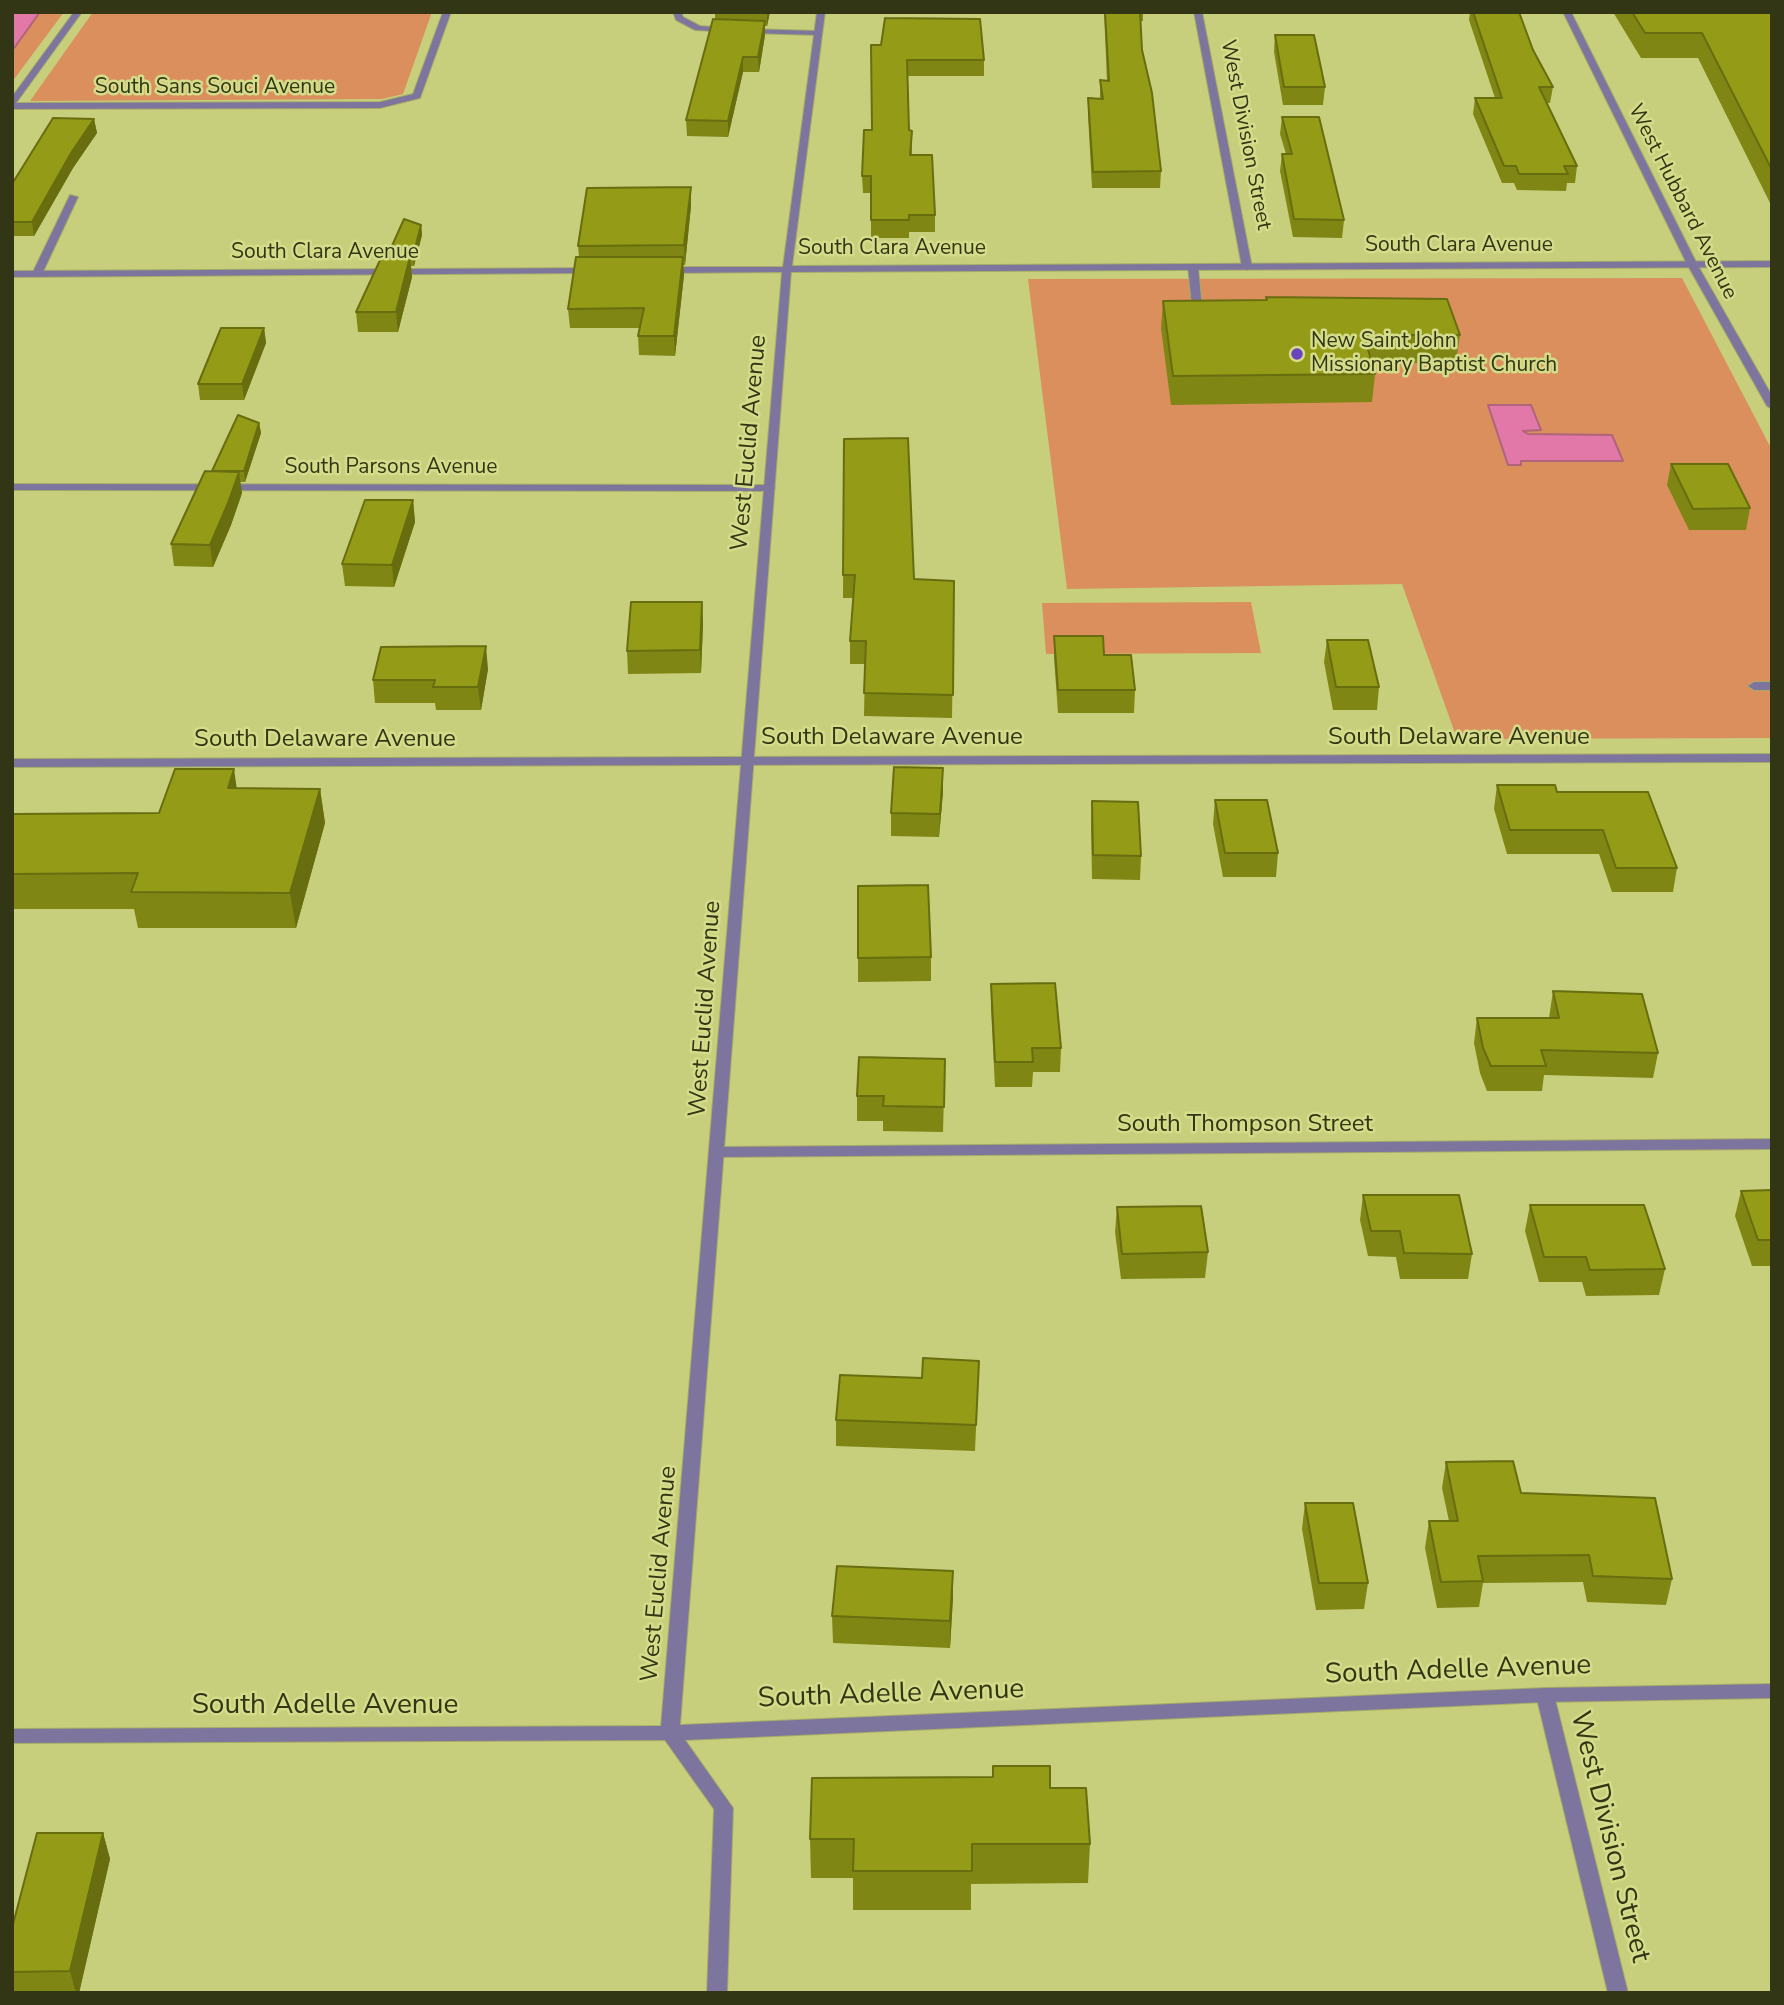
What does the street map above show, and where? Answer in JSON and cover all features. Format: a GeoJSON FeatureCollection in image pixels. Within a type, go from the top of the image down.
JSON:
{"type":"FeatureCollection","features":[{"type":"Feature","properties":{"kind":"street"},"geometry":{"type":"LineString","coordinates":[[12,104],[78,12]]}},
{"type":"Feature","properties":{"kind":"street","name":"South Sans Souci Avenue"},"geometry":{"type":"LineString","coordinates":[[12,104],[380,105],[417,96],[447,12]]}},
{"type":"Feature","properties":{"kind":"street"},"geometry":{"type":"LineString","coordinates":[[677,12],[679,18],[698,28],[733,30]]}},
{"type":"Feature","properties":{"kind":"street","name":"West Euclid Avenue"},"geometry":{"type":"LineString","coordinates":[[670,1733],[787,269],[821,12]]}},
{"type":"Feature","properties":{"kind":"street","name":"West Division Street"},"geometry":{"type":"LineString","coordinates":[[1198,12],[1247,267]]}},
{"type":"Feature","properties":{"kind":"street","name":"West Hubbard Avenue"},"geometry":{"type":"LineString","coordinates":[[1567,12],[1692,264],[1772,406]]}},
{"type":"Feature","properties":{"kind":"street"},"geometry":{"type":"LineString","coordinates":[[745,31],[818,33]]}},
{"type":"Feature","properties":{"kind":"street"},"geometry":{"type":"LineString","coordinates":[[37,274],[73,197]]}},
{"type":"Feature","properties":{"kind":"street","name":"South Clara Avenue"},"geometry":{"type":"LineString","coordinates":[[662,270],[1772,264]]}},
{"type":"Feature","properties":{"kind":"street"},"geometry":{"type":"LineString","coordinates":[[1193,267],[1197,307]]}},
{"type":"Feature","properties":{"kind":"street","name":"South Clara Avenue"},"geometry":{"type":"LineString","coordinates":[[12,274],[606,270]]}},
{"type":"Feature","properties":{"kind":"street","name":"South Parsons Avenue"},"geometry":{"type":"LineString","coordinates":[[12,487],[770,488]]}},
{"type":"Feature","properties":{"kind":"street"},"geometry":{"type":"LineString","coordinates":[[1754,686],[1772,685]]}},
{"type":"Feature","properties":{"kind":"street","name":"South Delaware Avenue"},"geometry":{"type":"LineString","coordinates":[[12,763],[1772,758]]}},
{"type":"Feature","properties":{"kind":"street","name":"South Thompson Street"},"geometry":{"type":"LineString","coordinates":[[718,1152],[1772,1144]]}},
{"type":"Feature","properties":{"kind":"street","name":"South Adelle Avenue"},"geometry":{"type":"LineString","coordinates":[[12,1736],[670,1733],[1545,1695],[1772,1691]]}},
{"type":"Feature","properties":{"kind":"street","name":"West Division Street"},"geometry":{"type":"LineString","coordinates":[[1545,1695],[1618,1993]]}},
{"type":"Feature","properties":{"kind":"street"},"geometry":{"type":"LineString","coordinates":[[670,1733],[724,1808],[716,1993]]}},
{"type":"Feature","properties":{"kind":"shaded area"},"geometry":{"type":"Polygon","coordinates":[[[12,12],[40,12],[12,51],[12,12]]]}},
{"type":"Feature","properties":{"kind":"shaded area"},"geometry":{"type":"Polygon","coordinates":[[[40,12],[64,12],[12,82],[12,51],[40,12]]]}},
{"type":"Feature","properties":{"kind":"shaded area"},"geometry":{"type":"Polygon","coordinates":[[[93,12],[432,12],[403,94],[382,99],[30,101],[93,12]]]}},
{"type":"Feature","properties":{"kind":"shaded area"},"geometry":{"type":"Polygon","coordinates":[[[1682,278],[1772,450],[1772,738],[1457,739],[1402,584],[1067,589],[1028,279],[1682,278]]]}},
{"type":"Feature","properties":{"kind":"shaded area"},"geometry":{"type":"Polygon","coordinates":[[[1488,405],[1531,405],[1541,430],[1523,431],[1528,434],[1612,435],[1623,461],[1521,461],[1521,465],[1508,465],[1488,405]]]}},
{"type":"Feature","properties":{"kind":"shaded area"},"geometry":{"type":"Polygon","coordinates":[[[1251,602],[1261,653],[1046,654],[1042,603],[1251,602]]]}},
{"type":"Feature","properties":{"kind":"building"},"geometry":{"type":"Polygon","coordinates":[[[1105,12],[1140,12],[1142,50],[1152,93],[1161,171],[1093,172],[1088,98],[1103,99],[1100,80],[1109,81],[1105,12]]]}},
{"type":"Feature","properties":{"kind":"building"},"geometry":{"type":"Polygon","coordinates":[[[1473,12],[1519,12],[1533,50],[1553,87],[1539,87],[1577,166],[1564,166],[1568,174],[1519,174],[1516,166],[1504,166],[1475,98],[1502,98],[1473,12]]]}},
{"type":"Feature","properties":{"kind":"building"},"geometry":{"type":"Polygon","coordinates":[[[1632,12],[1772,12],[1772,170],[1702,33],[1645,33],[1632,12]]]}},
{"type":"Feature","properties":{"kind":"building"},"geometry":{"type":"Polygon","coordinates":[[[885,18],[980,19],[984,60],[907,60],[909,130],[912,131],[910,155],[932,155],[935,215],[909,215],[909,220],[871,220],[871,176],[862,176],[864,130],[872,130],[871,45],[881,45],[885,18]]]}},
{"type":"Feature","properties":{"kind":"building"},"geometry":{"type":"Polygon","coordinates":[[[713,19],[765,21],[758,57],[743,57],[728,121],[686,120],[713,19]]]}},
{"type":"Feature","properties":{"kind":"building"},"geometry":{"type":"Polygon","coordinates":[[[1275,35],[1314,35],[1325,87],[1284,87],[1275,35]]]}},
{"type":"Feature","properties":{"kind":"building"},"geometry":{"type":"Polygon","coordinates":[[[1282,117],[1319,117],[1344,220],[1294,219],[1282,154],[1292,154],[1282,117]]]}},
{"type":"Feature","properties":{"kind":"building"},"geometry":{"type":"Polygon","coordinates":[[[53,118],[94,119],[71,153],[32,222],[12,222],[12,184],[53,118]]]}},
{"type":"Feature","properties":{"kind":"building"},"geometry":{"type":"Polygon","coordinates":[[[691,187],[684,245],[578,246],[587,188],[691,187]]]}},
{"type":"Feature","properties":{"kind":"building"},"geometry":{"type":"Polygon","coordinates":[[[404,219],[421,225],[413,256],[387,257],[404,219]]]}},
{"type":"Feature","properties":{"kind":"building"},"geometry":{"type":"Polygon","coordinates":[[[410,257],[396,312],[356,312],[381,258],[410,257]]]}},
{"type":"Feature","properties":{"kind":"building"},"geometry":{"type":"Polygon","coordinates":[[[576,257],[683,257],[674,336],[638,336],[644,308],[568,309],[576,257]]]}},
{"type":"Feature","properties":{"kind":"building"},"geometry":{"type":"Polygon","coordinates":[[[1266,297],[1447,299],[1460,335],[1364,335],[1375,374],[1173,376],[1163,301],[1267,300],[1266,297]]]}},
{"type":"Feature","properties":{"kind":"building"},"geometry":{"type":"Polygon","coordinates":[[[221,328],[264,328],[242,384],[198,384],[221,328]]]}},
{"type":"Feature","properties":{"kind":"building"},"geometry":{"type":"Polygon","coordinates":[[[238,415],[259,423],[244,471],[212,471],[238,415]]]}},
{"type":"Feature","properties":{"kind":"building"},"geometry":{"type":"Polygon","coordinates":[[[908,438],[914,579],[954,581],[953,695],[864,693],[866,641],[850,641],[855,575],[843,575],[844,439],[908,438]]]}},
{"type":"Feature","properties":{"kind":"building"},"geometry":{"type":"Polygon","coordinates":[[[1671,464],[1728,464],[1750,508],[1693,509],[1671,464]]]}},
{"type":"Feature","properties":{"kind":"building"},"geometry":{"type":"Polygon","coordinates":[[[205,471],[239,472],[210,545],[171,544],[205,471]]]}},
{"type":"Feature","properties":{"kind":"building"},"geometry":{"type":"Polygon","coordinates":[[[365,500],[413,500],[392,565],[342,564],[365,500]]]}},
{"type":"Feature","properties":{"kind":"building"},"geometry":{"type":"Polygon","coordinates":[[[631,602],[702,602],[700,650],[627,651],[631,602]]]}},
{"type":"Feature","properties":{"kind":"building"},"geometry":{"type":"Polygon","coordinates":[[[1054,636],[1103,636],[1104,655],[1131,655],[1135,690],[1058,690],[1054,636]]]}},
{"type":"Feature","properties":{"kind":"building"},"geometry":{"type":"Polygon","coordinates":[[[1327,640],[1368,640],[1379,687],[1336,687],[1327,640]]]}},
{"type":"Feature","properties":{"kind":"building"},"geometry":{"type":"Polygon","coordinates":[[[486,646],[478,687],[433,687],[435,680],[373,680],[381,647],[486,646]]]}},
{"type":"Feature","properties":{"kind":"building"},"geometry":{"type":"Polygon","coordinates":[[[894,767],[943,768],[940,814],[891,813],[894,767]]]}},
{"type":"Feature","properties":{"kind":"building"},"geometry":{"type":"Polygon","coordinates":[[[175,769],[234,769],[228,788],[320,789],[290,893],[131,892],[138,873],[12,874],[12,814],[159,813],[175,769]]]}},
{"type":"Feature","properties":{"kind":"building"},"geometry":{"type":"Polygon","coordinates":[[[1497,785],[1555,785],[1557,792],[1648,792],[1677,868],[1616,868],[1603,830],[1510,830],[1497,785]]]}},
{"type":"Feature","properties":{"kind":"building"},"geometry":{"type":"Polygon","coordinates":[[[1215,800],[1267,800],[1278,853],[1225,853],[1215,800]]]}},
{"type":"Feature","properties":{"kind":"building"},"geometry":{"type":"Polygon","coordinates":[[[1092,801],[1138,802],[1141,856],[1093,855],[1092,801]]]}},
{"type":"Feature","properties":{"kind":"building"},"geometry":{"type":"Polygon","coordinates":[[[928,885],[931,957],[858,958],[858,886],[928,885]]]}},
{"type":"Feature","properties":{"kind":"building"},"geometry":{"type":"Polygon","coordinates":[[[1055,983],[1061,1048],[1032,1048],[1033,1062],[995,1062],[991,984],[1055,983]]]}},
{"type":"Feature","properties":{"kind":"building"},"geometry":{"type":"Polygon","coordinates":[[[1553,991],[1642,994],[1658,1053],[1541,1050],[1546,1066],[1491,1066],[1483,1048],[1477,1018],[1559,1018],[1553,991]]]}},
{"type":"Feature","properties":{"kind":"building"},"geometry":{"type":"Polygon","coordinates":[[[859,1057],[945,1059],[944,1107],[883,1106],[884,1096],[857,1096],[859,1057]]]}},
{"type":"Feature","properties":{"kind":"building"},"geometry":{"type":"Polygon","coordinates":[[[1772,1190],[1772,1240],[1758,1240],[1741,1191],[1772,1190]]]}},
{"type":"Feature","properties":{"kind":"building"},"geometry":{"type":"Polygon","coordinates":[[[1363,1195],[1459,1195],[1472,1254],[1404,1253],[1400,1231],[1371,1231],[1363,1195]]]}},
{"type":"Feature","properties":{"kind":"building"},"geometry":{"type":"Polygon","coordinates":[[[1530,1205],[1644,1205],[1665,1269],[1590,1270],[1586,1257],[1544,1257],[1530,1205]]]}},
{"type":"Feature","properties":{"kind":"building"},"geometry":{"type":"Polygon","coordinates":[[[1201,1206],[1208,1252],[1122,1254],[1117,1207],[1201,1206]]]}},
{"type":"Feature","properties":{"kind":"building"},"geometry":{"type":"Polygon","coordinates":[[[923,1358],[979,1361],[976,1425],[836,1420],[840,1375],[922,1378],[923,1358]]]}},
{"type":"Feature","properties":{"kind":"building"},"geometry":{"type":"Polygon","coordinates":[[[1513,1461],[1521,1493],[1655,1498],[1672,1579],[1593,1576],[1589,1555],[1478,1556],[1483,1581],[1441,1582],[1429,1521],[1458,1521],[1446,1462],[1513,1461]]]}},
{"type":"Feature","properties":{"kind":"building"},"geometry":{"type":"Polygon","coordinates":[[[1305,1503],[1353,1503],[1368,1583],[1319,1583],[1305,1503]]]}},
{"type":"Feature","properties":{"kind":"building"},"geometry":{"type":"Polygon","coordinates":[[[837,1566],[953,1571],[950,1621],[832,1616],[837,1566]]]}},
{"type":"Feature","properties":{"kind":"building"},"geometry":{"type":"Polygon","coordinates":[[[993,1766],[1050,1766],[1050,1788],[1086,1788],[1090,1844],[972,1844],[972,1871],[853,1871],[854,1839],[810,1839],[812,1778],[993,1777],[993,1766]]]}},
{"type":"Feature","properties":{"kind":"building"},"geometry":{"type":"Polygon","coordinates":[[[37,1833],[103,1833],[70,1971],[12,1972],[12,1928],[37,1833]]]}},
{"type":"Feature","properties":{"kind":"place","name":"New Saint John Missionary Baptist Church"},"geometry":{"type":"Point","coordinates":[1297,354]}}]}
